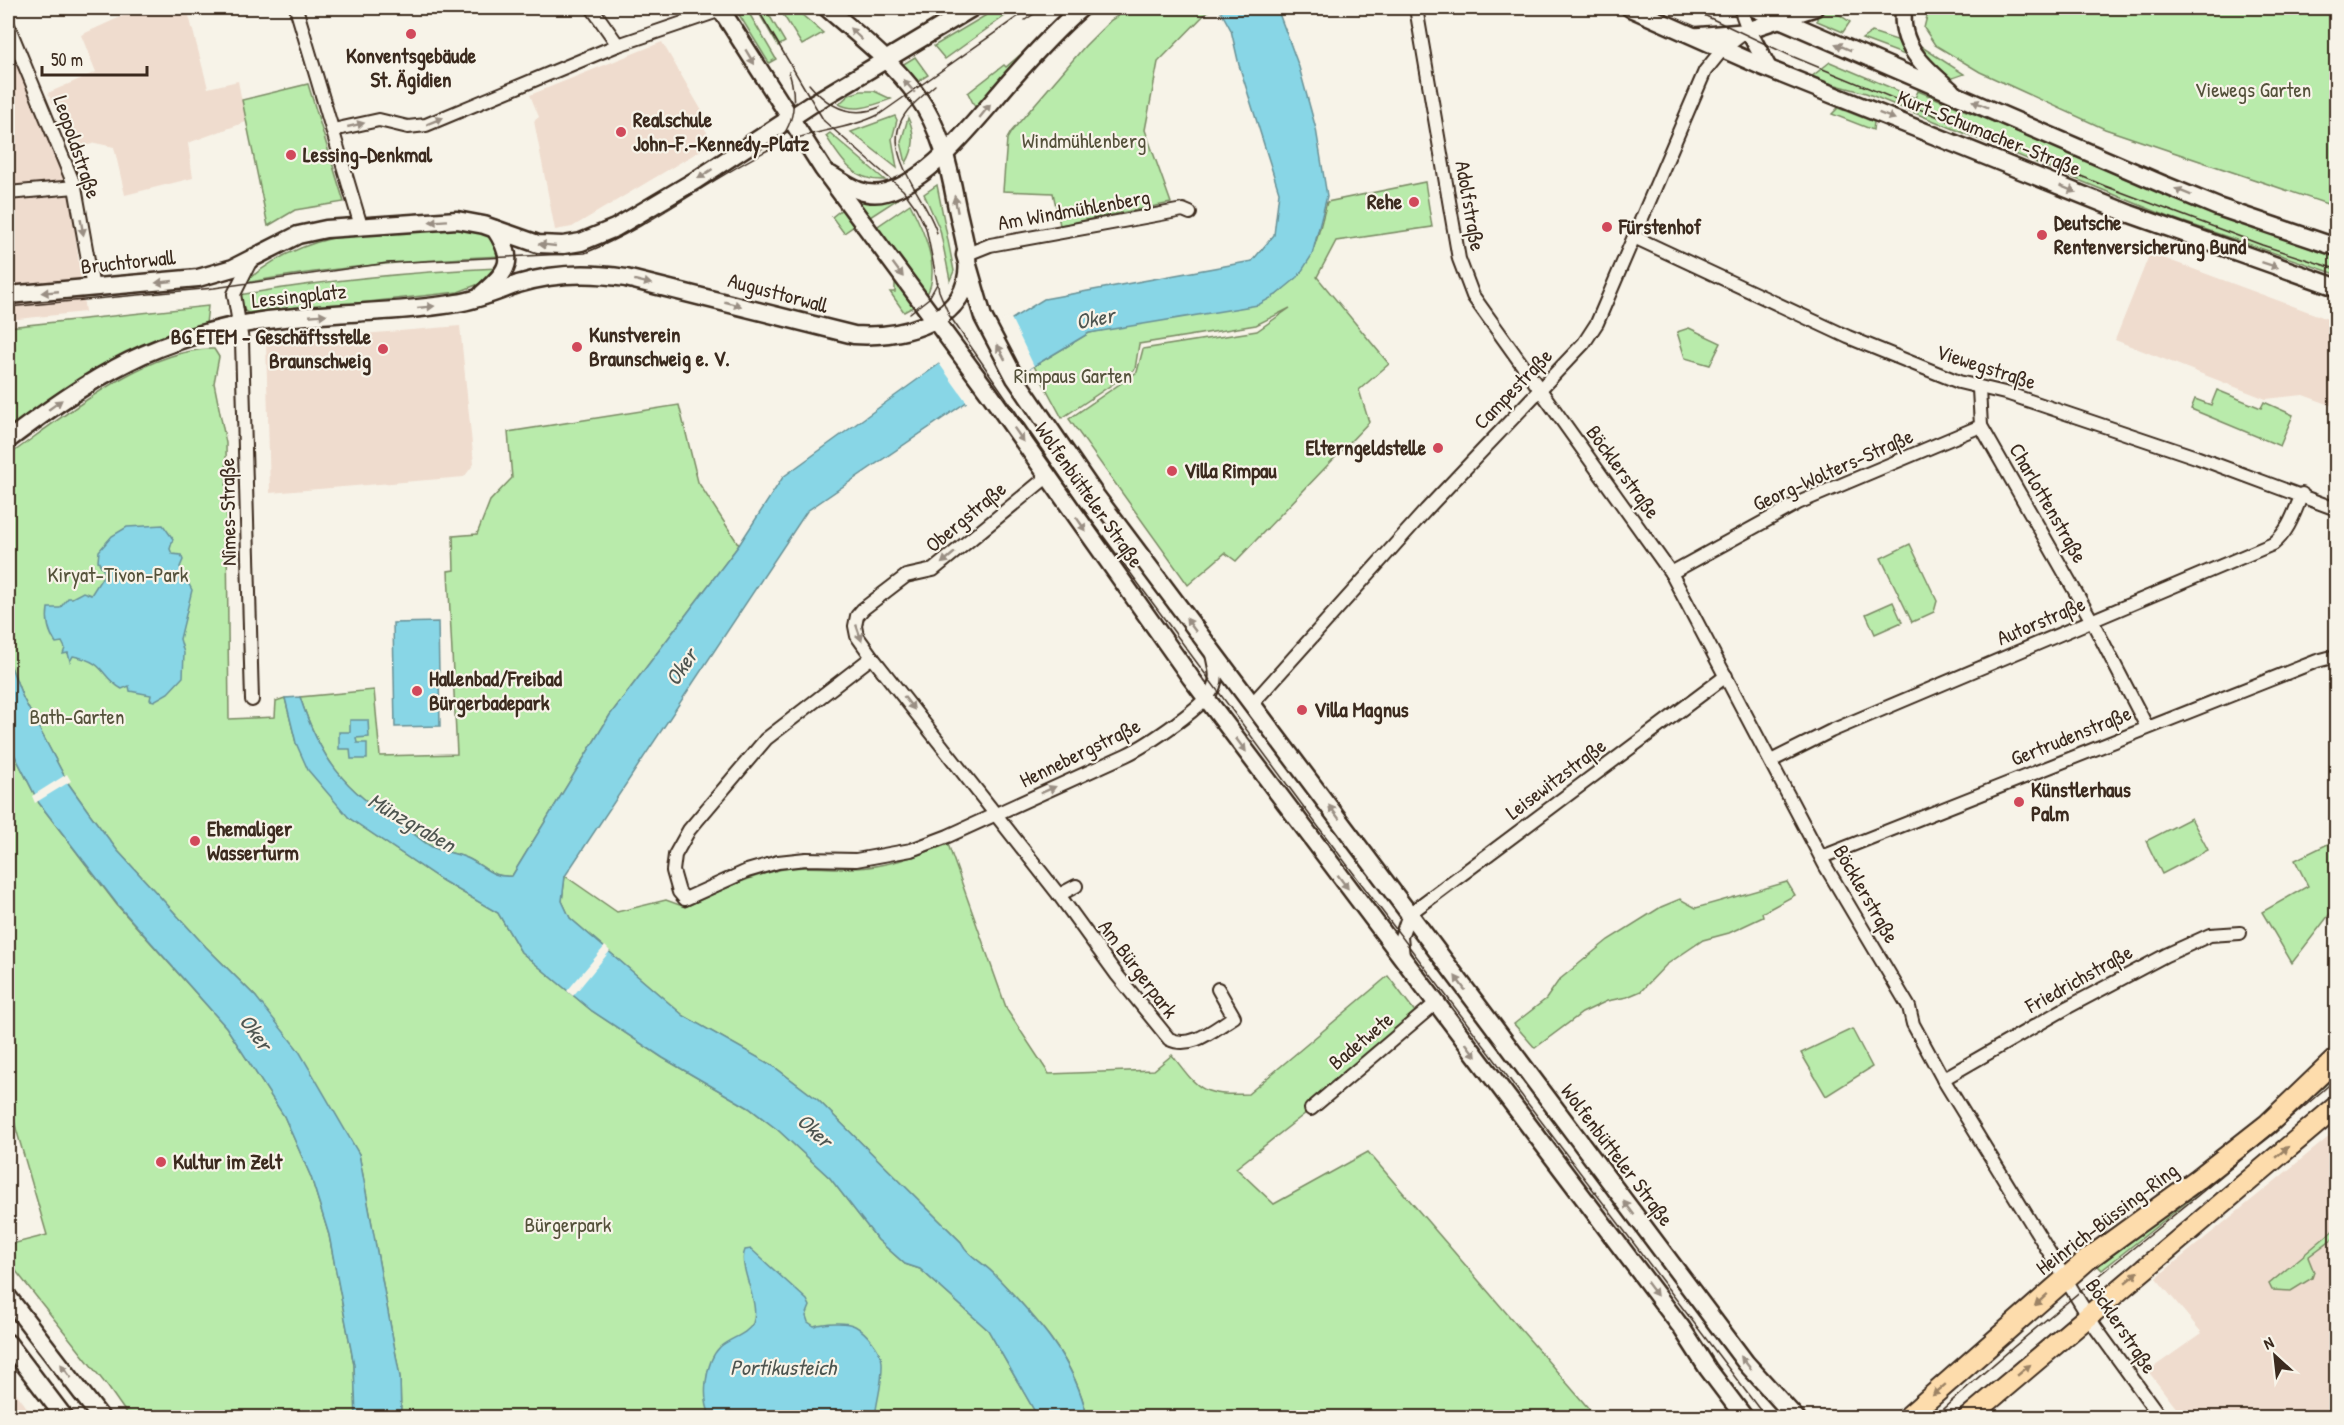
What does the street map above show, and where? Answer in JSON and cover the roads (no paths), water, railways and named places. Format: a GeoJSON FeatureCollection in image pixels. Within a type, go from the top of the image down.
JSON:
{"type":"FeatureCollection","features":[{"type":"Feature","properties":{"kind":"main road"},"geometry":{"type":"LineString","coordinates":[[827,8],[885,61],[913,91],[927,111],[944,153],[968,273],[963,289],[947,310],[935,320]]}},
{"type":"Feature","properties":{"kind":"main road"},"geometry":{"type":"LineString","coordinates":[[789,118],[972,8]]}},
{"type":"Feature","properties":{"kind":"main road"},"geometry":{"type":"LineString","coordinates":[[720,9],[823,169],[857,190],[886,192],[911,180],[967,132],[1025,64],[1081,8]]}},
{"type":"Feature","properties":{"kind":"main road","name":"Kurt-Schumacher-Straße"},"geometry":{"type":"LineString","coordinates":[[1630,8],[1722,50],[2130,214],[2337,287]]}},
{"type":"Feature","properties":{"kind":"main road","name":"Kurt-Schumacher-Straße"},"geometry":{"type":"LineString","coordinates":[[1770,12],[2218,207],[2337,247]]}},
{"type":"Feature","properties":{"kind":"main road","name":"Lessingplatz"},"geometry":{"type":"LineString","coordinates":[[251,260],[298,235],[361,226],[449,220],[473,222],[548,245],[573,244],[600,236],[696,180],[789,118]]}},
{"type":"Feature","properties":{"kind":"main road","name":"Wolfenbütteler Straße"},"geometry":{"type":"LineString","coordinates":[[823,169],[957,348],[1206,698],[1681,1327],[1708,1369],[1745,1418]]}},
{"type":"Feature","properties":{"kind":"main road"},"geometry":{"type":"LineString","coordinates":[[477,299],[500,278],[509,258],[507,249],[495,229]]}},
{"type":"Feature","properties":{"kind":"main road","name":"Wolfenbütteler Straße"},"geometry":{"type":"LineString","coordinates":[[965,255],[976,298],[987,326],[1015,378],[1096,495],[1212,653],[1746,1363],[1796,1418]]}},
{"type":"Feature","properties":{"kind":"main road","name":"Bruchtorwall"},"geometry":{"type":"LineString","coordinates":[[8,296],[198,278],[229,270],[251,260]]}},
{"type":"Feature","properties":{"kind":"main road","name":"Lessingplatz"},"geometry":{"type":"LineString","coordinates":[[239,325],[298,317],[427,307],[477,299],[542,278],[567,274],[609,275]]}},
{"type":"Feature","properties":{"kind":"main road","name":"Augusttorwall"},"geometry":{"type":"LineString","coordinates":[[609,275],[854,335],[872,336],[904,332],[935,320]]}},
{"type":"Feature","properties":{"kind":"main road"},"geometry":{"type":"LineString","coordinates":[[8,440],[79,388],[127,361],[177,340],[239,325]]}},
{"type":"Feature","properties":{"kind":"main road","name":"Heinrich-Büssing-Ring"},"geometry":{"type":"LineString","coordinates":[[1907,1418],[2066,1277],[2120,1234],[2237,1149],[2337,1059]]}},
{"type":"Feature","properties":{"kind":"main road"},"geometry":{"type":"LineString","coordinates":[[1968,1418],[2337,1107]]}},
{"type":"Feature","properties":{"kind":"main road"},"geometry":{"type":"LineString","coordinates":[[8,1296],[101,1418]]}},
{"type":"Feature","properties":{"kind":"main road"},"geometry":{"type":"LineString","coordinates":[[8,1343],[65,1418]]}},
{"type":"Feature","properties":{"kind":"street"},"geometry":{"type":"LineString","coordinates":[[296,8],[361,226]]}},
{"type":"Feature","properties":{"kind":"street"},"geometry":{"type":"LineString","coordinates":[[592,8],[618,45]]}},
{"type":"Feature","properties":{"kind":"street","name":"Adolfstraße"},"geometry":{"type":"LineString","coordinates":[[1416,8],[1463,276],[1478,305],[1539,390]]}},
{"type":"Feature","properties":{"kind":"street"},"geometry":{"type":"LineString","coordinates":[[1740,8],[1748,30],[1769,69]]}},
{"type":"Feature","properties":{"kind":"street"},"geometry":{"type":"LineString","coordinates":[[1694,36],[1748,30],[1770,12],[1815,8]]}},
{"type":"Feature","properties":{"kind":"street"},"geometry":{"type":"LineString","coordinates":[[1904,8],[1903,27],[1912,52],[1925,68],[1955,94]]}},
{"type":"Feature","properties":{"kind":"street"},"geometry":{"type":"LineString","coordinates":[[333,130],[379,120],[408,127],[426,125],[618,45],[720,9]]}},
{"type":"Feature","properties":{"kind":"street","name":"Leopoldstraße"},"geometry":{"type":"LineString","coordinates":[[8,24],[75,188],[93,288]]}},
{"type":"Feature","properties":{"kind":"street","name":"Campestraße"},"geometry":{"type":"LineString","coordinates":[[1252,704],[1584,343],[1597,323],[1703,75],[1722,50],[1748,30]]}},
{"type":"Feature","properties":{"kind":"street"},"geometry":{"type":"LineString","coordinates":[[8,193],[75,188]]}},
{"type":"Feature","properties":{"kind":"street","name":"Am Windmühlenberg"},"geometry":{"type":"LineString","coordinates":[[965,255],[990,244],[1183,210],[1190,213]]}},
{"type":"Feature","properties":{"kind":"street","name":"Viewegstraße"},"geometry":{"type":"LineString","coordinates":[[1634,237],[1848,337],[1979,389],[2009,394],[2302,494],[2337,509]]}},
{"type":"Feature","properties":{"kind":"street","name":"Lessingplatz"},"geometry":{"type":"LineString","coordinates":[[239,325],[234,294],[251,260]]}},
{"type":"Feature","properties":{"kind":"street","name":"Nîmes-Straße"},"geometry":{"type":"LineString","coordinates":[[239,325],[243,351],[252,700]]}},
{"type":"Feature","properties":{"kind":"street"},"geometry":{"type":"LineString","coordinates":[[1979,389],[1981,426]]}},
{"type":"Feature","properties":{"kind":"street","name":"Böcklerstraße"},"geometry":{"type":"LineString","coordinates":[[1539,390],[1671,573],[1822,856],[1909,1007],[1913,1024],[1943,1079],[2088,1315],[2161,1418]]}},
{"type":"Feature","properties":{"kind":"street","name":"Georg-Wolters-Straße"},"geometry":{"type":"LineString","coordinates":[[1671,573],[1798,503],[1981,426]]}},
{"type":"Feature","properties":{"kind":"street","name":"Charlottenstraße"},"geometry":{"type":"LineString","coordinates":[[1981,426],[2092,621],[2147,727]]}},
{"type":"Feature","properties":{"kind":"street","name":"Obergstraße"},"geometry":{"type":"LineString","coordinates":[[872,657],[857,636],[855,626],[857,616],[906,576],[933,570],[1048,476]]}},
{"type":"Feature","properties":{"kind":"street","name":"Autorstraße"},"geometry":{"type":"LineString","coordinates":[[1771,761],[1831,730],[2273,544],[2283,536],[2302,494]]}},
{"type":"Feature","properties":{"kind":"street"},"geometry":{"type":"LineString","coordinates":[[1206,698],[1212,692],[1216,678],[1212,653]]}},
{"type":"Feature","properties":{"kind":"street","name":"Gertrudenstraße"},"geometry":{"type":"LineString","coordinates":[[1822,856],[2147,727],[2317,661],[2337,656]]}},
{"type":"Feature","properties":{"kind":"street"},"geometry":{"type":"LineString","coordinates":[[872,657],[995,814]]}},
{"type":"Feature","properties":{"kind":"street","name":"Hennebergstraße"},"geometry":{"type":"LineString","coordinates":[[872,657],[766,739],[689,830],[675,855],[672,871],[679,892],[685,899],[747,871],[778,862],[806,858],[856,860],[911,850],[1148,744],[1206,698]]}},
{"type":"Feature","properties":{"kind":"street","name":"Leisewitzstraße"},"geometry":{"type":"LineString","coordinates":[[1410,914],[1726,676]]}},
{"type":"Feature","properties":{"kind":"street","name":"Am Bürgerpark"},"geometry":{"type":"LineString","coordinates":[[995,814],[1059,895],[1117,975],[1169,1039],[1179,1043],[1195,1040],[1234,1017],[1218,989]]}},
{"type":"Feature","properties":{"kind":"street"},"geometry":{"type":"LineString","coordinates":[[1059,895],[1076,886]]}},
{"type":"Feature","properties":{"kind":"street"},"geometry":{"type":"LineString","coordinates":[[1404,962],[1401,937],[1410,914]]}},
{"type":"Feature","properties":{"kind":"street","name":"Friedrichstraße"},"geometry":{"type":"LineString","coordinates":[[1943,1079],[2067,1007],[2166,955],[2210,934],[2240,933]]}},
{"type":"Feature","properties":{"kind":"street","name":"Badetwete"},"geometry":{"type":"LineString","coordinates":[[1311,1109],[1436,1003]]}},
{"type":"Feature","properties":{"kind":"water","name":"Oker"},"geometry":{"type":"Polygon","coordinates":[[[1219,8],[1277,8],[1299,67],[1316,129],[1327,196],[1312,255],[1298,277],[1276,295],[1258,305],[1089,333],[1034,366],[977,395],[807,511],[565,876],[562,901],[570,918],[684,1016],[773,1066],[818,1100],[961,1242],[971,1255],[993,1273],[1038,1322],[1063,1357],[1073,1376],[1087,1417],[1038,1417],[988,1330],[920,1269],[905,1264],[878,1240],[830,1178],[778,1130],[749,1108],[663,1058],[592,1011],[521,952],[498,913],[443,881],[349,818],[308,770],[296,743],[285,698],[300,697],[307,718],[325,754],[336,770],[363,798],[432,847],[467,858],[498,875],[512,876],[610,715],[739,545],[783,477],[939,364],[1044,299],[1252,261],[1274,235],[1279,192],[1239,65],[1231,30],[1219,8]]]}},
{"type":"Feature","properties":{"kind":"water"},"geometry":{"type":"Polygon","coordinates":[[[163,525],[173,539],[170,549],[172,554],[181,555],[183,560],[180,567],[192,590],[180,639],[184,653],[183,677],[168,693],[154,701],[150,700],[151,695],[130,691],[129,686],[122,689],[92,662],[73,656],[70,661],[68,653],[63,654],[65,648],[62,642],[56,643],[52,635],[47,613],[48,608],[60,608],[68,598],[83,592],[91,595],[105,573],[98,561],[99,551],[112,536],[127,527],[163,525]]]}},
{"type":"Feature","properties":{"kind":"water","name":"Hallenbad/Freibad Bürgerbadepark"},"geometry":{"type":"Polygon","coordinates":[[[438,622],[440,726],[395,727],[393,623],[438,622]]]}},
{"type":"Feature","properties":{"kind":"water","name":"Oker"},"geometry":{"type":"Polygon","coordinates":[[[8,659],[23,698],[68,783],[117,850],[206,947],[256,997],[299,1051],[359,1154],[400,1377],[401,1417],[356,1417],[354,1365],[329,1235],[311,1177],[284,1116],[226,1027],[117,904],[39,803],[8,742],[8,659]]]}},
{"type":"Feature","properties":{"kind":"water"},"geometry":{"type":"Polygon","coordinates":[[[350,720],[368,720],[369,737],[356,738],[357,743],[367,743],[367,759],[351,759],[350,749],[339,749],[339,732],[350,732],[350,720]]]}},
{"type":"Feature","properties":{"kind":"water","name":"Portikusteich"},"geometry":{"type":"Polygon","coordinates":[[[751,1249],[807,1300],[810,1306],[806,1316],[808,1322],[814,1326],[835,1323],[851,1324],[872,1342],[882,1362],[875,1417],[711,1417],[705,1391],[711,1362],[720,1347],[747,1331],[755,1315],[743,1257],[745,1250],[751,1249]]]}},
{"type":"Feature","properties":{"kind":"tram line"},"geometry":{"type":"LineString","coordinates":[[757,8],[824,121],[903,190],[916,208],[926,228],[939,291],[949,315],[1078,502],[1320,829],[1766,1418]]}},
{"type":"Feature","properties":{"kind":"tram line"},"geometry":{"type":"LineString","coordinates":[[8,307],[214,288],[387,263],[585,253],[634,230],[726,173],[774,147],[787,141],[854,124],[880,114],[1030,8]]}},
{"type":"Feature","properties":{"kind":"tram line"},"geometry":{"type":"LineString","coordinates":[[1025,20],[1043,8]]}},
{"type":"Feature","properties":{"kind":"tram line"},"geometry":{"type":"LineString","coordinates":[[1689,8],[1789,55],[2105,186],[2262,245],[2336,269]]}},
{"type":"Feature","properties":{"kind":"tram line"},"geometry":{"type":"LineString","coordinates":[[774,144],[787,129],[793,111],[793,91],[789,72]]}},
{"type":"Feature","properties":{"kind":"tram line"},"geometry":{"type":"LineString","coordinates":[[809,84],[824,99],[841,109],[859,112],[880,107]]}},
{"type":"Feature","properties":{"kind":"tram line"},"geometry":{"type":"LineString","coordinates":[[935,85],[908,110],[899,125],[897,141],[906,172],[937,233]]}},
{"type":"Feature","properties":{"kind":"tram line"},"geometry":{"type":"LineString","coordinates":[[910,313],[929,298],[938,282]]}},
{"type":"Feature","properties":{"kind":"tram line"},"geometry":{"type":"LineString","coordinates":[[1933,1418],[2032,1331],[2336,1079]]}},
{"type":"Feature","properties":{"kind":"place","name":"Konventsgebäude St. Ägidien"},"geometry":{"type":"Point","coordinates":[411,34]}},
{"type":"Feature","properties":{"kind":"place","name":"Realschule John-F.-Kennedy-Platz"},"geometry":{"type":"Point","coordinates":[621,132]}},
{"type":"Feature","properties":{"kind":"place","name":"Lessing-Denkmal"},"geometry":{"type":"Point","coordinates":[291,155]}},
{"type":"Feature","properties":{"kind":"place","name":"Rehe"},"geometry":{"type":"Point","coordinates":[1414,202]}},
{"type":"Feature","properties":{"kind":"place","name":"Fürstenhof"},"geometry":{"type":"Point","coordinates":[1607,227]}},
{"type":"Feature","properties":{"kind":"place","name":"Deutsche Rentenversicherung Bund"},"geometry":{"type":"Point","coordinates":[2042,235]}},
{"type":"Feature","properties":{"kind":"place","name":"Kunstverein Braunschweig e. V."},"geometry":{"type":"Point","coordinates":[577,347]}},
{"type":"Feature","properties":{"kind":"place","name":"BG ETEM - Geschäftsstelle Braunschweig"},"geometry":{"type":"Point","coordinates":[383,349]}},
{"type":"Feature","properties":{"kind":"place","name":"Elterngeldstelle"},"geometry":{"type":"Point","coordinates":[1438,448]}},
{"type":"Feature","properties":{"kind":"place","name":"Villa Rimpau"},"geometry":{"type":"Point","coordinates":[1172,471]}},
{"type":"Feature","properties":{"kind":"place","name":"Hallenbad/Freibad Bürgerbadepark"},"geometry":{"type":"Point","coordinates":[417,691]}},
{"type":"Feature","properties":{"kind":"place","name":"Villa Magnus"},"geometry":{"type":"Point","coordinates":[1302,710]}},
{"type":"Feature","properties":{"kind":"place","name":"Künstlerhaus Palm"},"geometry":{"type":"Point","coordinates":[2019,802]}},
{"type":"Feature","properties":{"kind":"place","name":"Ehemaliger Wasserturm"},"geometry":{"type":"Point","coordinates":[195,841]}},
{"type":"Feature","properties":{"kind":"place","name":"Kultur im Zelt"},"geometry":{"type":"Point","coordinates":[161,1162]}},
{"type":"Feature","properties":{"kind":"park label","name":"Viewegs Garten"},"geometry":{"type":"Point","coordinates":[2253,90]}},
{"type":"Feature","properties":{"kind":"park label","name":"Windmühlenberg"},"geometry":{"type":"Point","coordinates":[1084,141]}},
{"type":"Feature","properties":{"kind":"park label","name":"Rimpaus Garten"},"geometry":{"type":"Point","coordinates":[1073,376]}},
{"type":"Feature","properties":{"kind":"park label","name":"Kiryat-Tivon-Park"},"geometry":{"type":"Point","coordinates":[118,575]}},
{"type":"Feature","properties":{"kind":"park label","name":"Bath-Garten"},"geometry":{"type":"Point","coordinates":[77,717]}},
{"type":"Feature","properties":{"kind":"park label","name":"Bürgerpark"},"geometry":{"type":"Point","coordinates":[568,1225]}},
{"type":"Feature","properties":{"kind":"water label","name":"Münzgraben"},"geometry":{"type":"Point","coordinates":[412,822]}}]}
